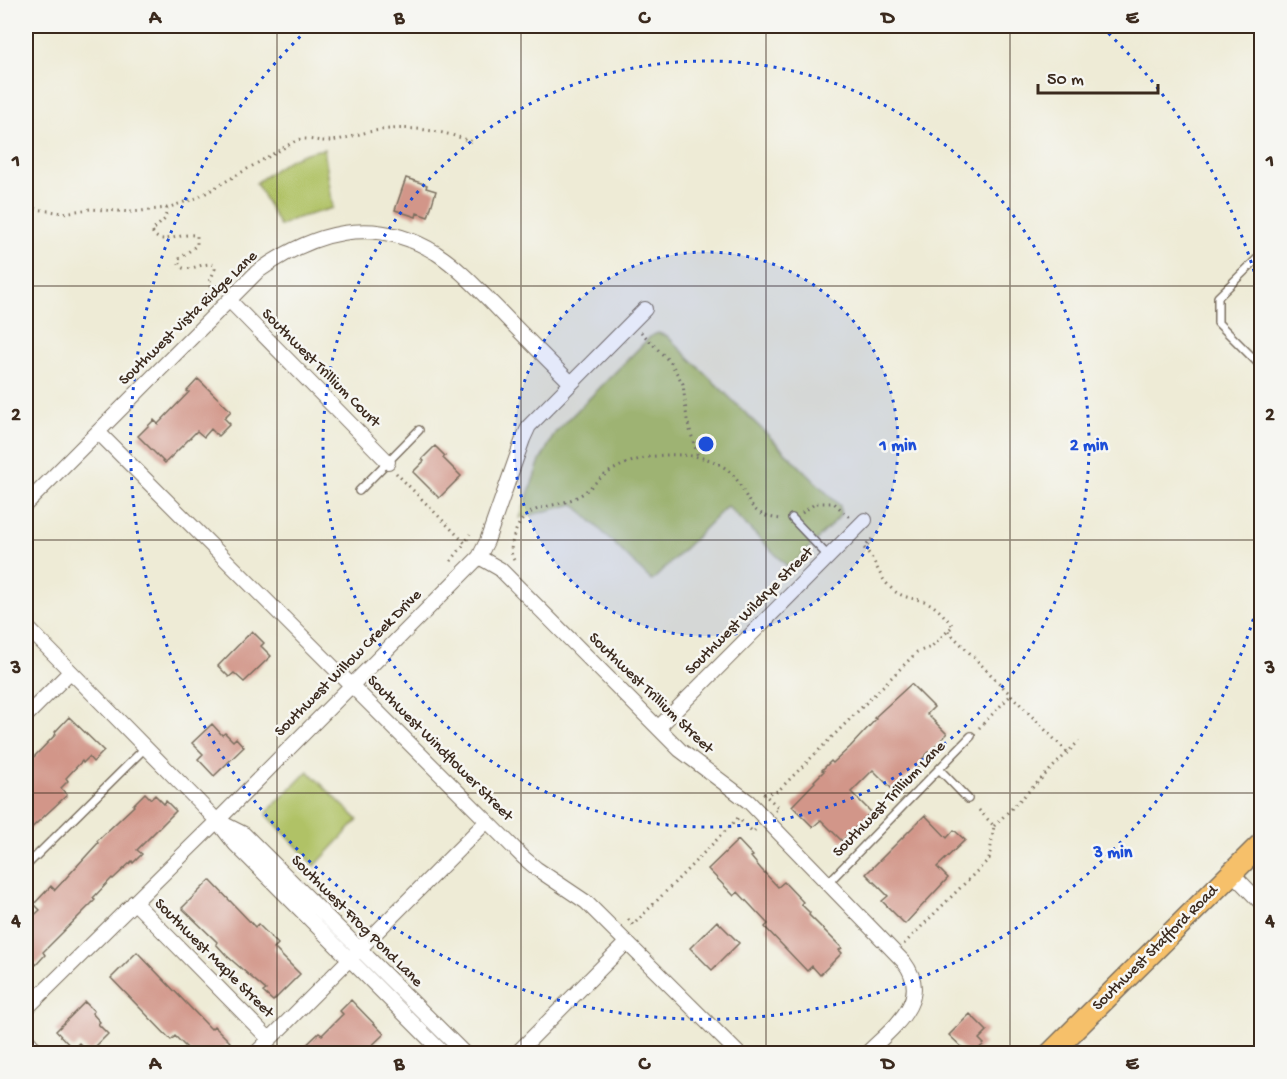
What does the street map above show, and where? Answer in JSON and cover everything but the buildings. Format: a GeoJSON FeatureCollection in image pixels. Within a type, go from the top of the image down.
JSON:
{"type":"FeatureCollection","features":[{"type":"Feature","properties":{"kind":"main road","name":"Southwest Stafford Road"},"geometry":{"type":"LineString","coordinates":[[1050,1053],[1262,843]]}},
{"type":"Feature","properties":{"kind":"street","name":"Southwest Vista Ridge Lane"},"geometry":{"type":"LineString","coordinates":[[26,504],[98,432],[223,297],[278,257],[300,245],[326,236],[353,232],[383,233],[409,239],[436,254],[462,273],[571,383]]}},
{"type":"Feature","properties":{"kind":"street","name":"Southwest Trillium Court"},"geometry":{"type":"LineString","coordinates":[[223,297],[388,463]]}},
{"type":"Feature","properties":{"kind":"street","name":"Southwest Willow Creek Drive"},"geometry":{"type":"LineString","coordinates":[[26,1009],[217,821],[479,557],[523,439],[534,421],[645,309]]}},
{"type":"Feature","properties":{"kind":"street","name":"Southwest Windflower Street"},"geometry":{"type":"LineString","coordinates":[[98,432],[487,821],[537,869],[586,902],[739,1053]]}},
{"type":"Feature","properties":{"kind":"street","name":"Southwest Wildrye Street"},"geometry":{"type":"LineString","coordinates":[[659,727],[861,523]]}},
{"type":"Feature","properties":{"kind":"street","name":"Southwest Trillium Street"},"geometry":{"type":"LineString","coordinates":[[479,557],[500,569],[680,750],[749,802],[913,973],[915,988],[905,1015],[866,1053]]}},
{"type":"Feature","properties":{"kind":"street","name":"Southwest Frog Pond Lane"},"geometry":{"type":"LineString","coordinates":[[26,626],[217,821],[235,844],[444,1053]]}},
{"type":"Feature","properties":{"kind":"street"},"geometry":{"type":"LineString","coordinates":[[26,716],[70,672]]}},
{"type":"Feature","properties":{"kind":"street","name":"Southwest Frog Pond Lane"},"geometry":{"type":"LineString","coordinates":[[217,821],[244,834],[465,1053]]}},
{"type":"Feature","properties":{"kind":"street"},"geometry":{"type":"LineString","coordinates":[[255,1053],[487,821]]}},
{"type":"Feature","properties":{"kind":"street"},"geometry":{"type":"LineString","coordinates":[[1232,873],[1262,904]]}},
{"type":"Feature","properties":{"kind":"street","name":"Southwest Maple Street"},"geometry":{"type":"LineString","coordinates":[[134,902],[269,1039]]}},
{"type":"Feature","properties":{"kind":"street"},"geometry":{"type":"LineString","coordinates":[[516,1053],[627,942]]}},
{"type":"Feature","properties":{"kind":"street"},"geometry":{"type":"LineString","coordinates":[[26,1039],[40,1053]]}},
{"type":"Feature","properties":{"kind":"lane"},"geometry":{"type":"LineString","coordinates":[[1262,254],[1218,297],[1218,323],[1262,367]]}},
{"type":"Feature","properties":{"kind":"lane"},"geometry":{"type":"LineString","coordinates":[[359,491],[419,430]]}},
{"type":"Feature","properties":{"kind":"lane"},"geometry":{"type":"LineString","coordinates":[[792,518],[828,556]]}},
{"type":"Feature","properties":{"kind":"lane","name":"Southwest Trillium Lane"},"geometry":{"type":"LineString","coordinates":[[828,883],[971,736]]}},
{"type":"Feature","properties":{"kind":"lane"},"geometry":{"type":"LineString","coordinates":[[26,866],[145,748]]}},
{"type":"Feature","properties":{"kind":"lane"},"geometry":{"type":"LineString","coordinates":[[939,769],[968,799]]}},
{"type":"Feature","properties":{"kind":"path"},"geometry":{"type":"LineString","coordinates":[[35,209],[63,213],[90,209],[132,212],[167,208],[199,196],[297,140],[305,138],[329,141],[373,131],[406,128],[440,131],[473,142]]}},
{"type":"Feature","properties":{"kind":"path"},"geometry":{"type":"LineString","coordinates":[[167,208],[165,219],[152,231],[154,235],[166,239],[184,234],[197,236],[197,245],[182,255],[178,260],[179,265],[182,269],[187,270],[208,263],[214,265],[215,269],[209,284],[223,297]]}},
{"type":"Feature","properties":{"kind":"path"},"geometry":{"type":"LineString","coordinates":[[631,322],[679,374],[685,393],[687,420],[698,457]]}},
{"type":"Feature","properties":{"kind":"path"},"geometry":{"type":"LineString","coordinates":[[515,562],[512,557],[512,540],[524,516],[547,505],[574,498],[614,469],[635,461],[655,456],[698,457],[723,466],[734,477],[749,504],[771,518],[792,518],[816,503],[834,503],[861,523],[872,539],[864,548],[883,580],[904,597],[926,602],[936,608],[953,626],[931,647],[917,652],[778,791],[764,794],[778,807],[753,832],[738,818],[633,925],[628,919]]}},
{"type":"Feature","properties":{"kind":"path"},"geometry":{"type":"LineString","coordinates":[[388,463],[465,543]]}},
{"type":"Feature","properties":{"kind":"path"},"geometry":{"type":"LineString","coordinates":[[451,561],[470,534]]}},
{"type":"Feature","properties":{"kind":"path"},"geometry":{"type":"LineString","coordinates":[[948,631],[1068,753]]}},
{"type":"Feature","properties":{"kind":"path"},"geometry":{"type":"LineString","coordinates":[[971,736],[1011,695]]}},
{"type":"Feature","properties":{"kind":"path"},"geometry":{"type":"LineString","coordinates":[[895,952],[990,859],[994,826],[1079,741]]}},
{"type":"Feature","properties":{"kind":"path"},"geometry":{"type":"LineString","coordinates":[[968,799],[994,826]]}},
{"type":"Feature","properties":{"kind":"green space"},"geometry":{"type":"Polygon","coordinates":[[[324,149],[333,208],[294,219],[280,226],[256,183],[295,157],[324,149]]]}},
{"type":"Feature","properties":{"kind":"green space"},"geometry":{"type":"Polygon","coordinates":[[[658,333],[667,336],[840,506],[840,515],[837,519],[789,568],[727,506],[652,581],[574,504],[520,518],[539,463],[555,433],[651,336],[658,333]]]}},
{"type":"Feature","properties":{"kind":"green space"},"geometry":{"type":"Polygon","coordinates":[[[308,771],[358,820],[315,866],[267,815],[268,811],[308,771]]]}}]}
